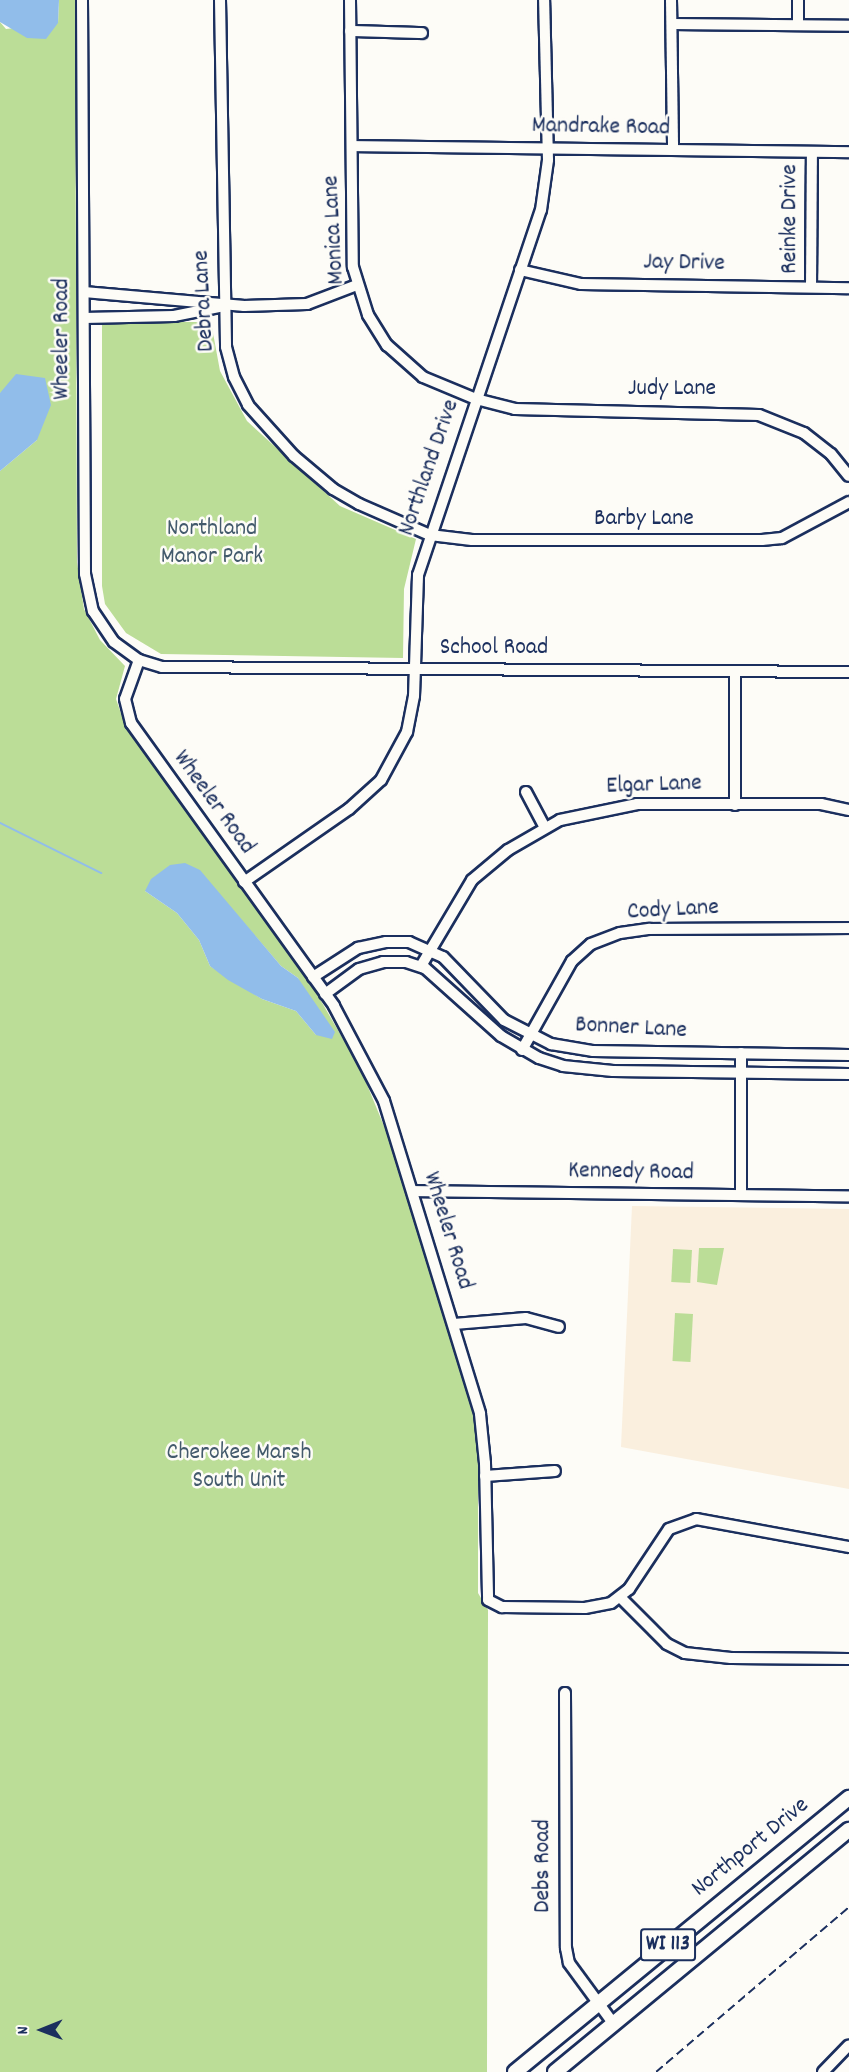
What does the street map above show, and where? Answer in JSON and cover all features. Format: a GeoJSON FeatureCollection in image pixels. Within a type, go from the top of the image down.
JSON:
{"type":"FeatureCollection","features":[{"type":"Feature","properties":{"kind":"main road","name":"Northport Drive"},"geometry":{"type":"LineString","coordinates":[[515,2072],[849,1798]]}},
{"type":"Feature","properties":{"kind":"main road","name":"Northport Drive"},"geometry":{"type":"LineString","coordinates":[[555,2072],[849,1830]]}},
{"type":"Feature","properties":{"kind":"street","name":"Wheeler Road"},"geometry":{"type":"LineString","coordinates":[[82,0],[87,594],[102,628],[119,647],[140,660],[126,693],[127,715],[325,994],[375,1079],[413,1191],[480,1414],[485,1476],[485,1592],[490,1602],[502,1607],[585,1608],[611,1603],[620,1597]]}},
{"type":"Feature","properties":{"kind":"street","name":"Debra Lane"},"geometry":{"type":"LineString","coordinates":[[220,0],[224,306],[230,367],[255,414],[333,489],[359,504],[430,535]]}},
{"type":"Feature","properties":{"kind":"street","name":"Monica Lane"},"geometry":{"type":"LineString","coordinates":[[350,0],[357,285],[387,345],[423,377],[476,399]]}},
{"type":"Feature","properties":{"kind":"street","name":"Northland Drive"},"geometry":{"type":"LineString","coordinates":[[244,882],[349,809],[381,780],[407,732],[415,669],[418,575],[541,210],[548,149],[544,0]]}},
{"type":"Feature","properties":{"kind":"street"},"geometry":{"type":"LineString","coordinates":[[671,0],[673,150]]}},
{"type":"Feature","properties":{"kind":"street"},"geometry":{"type":"LineString","coordinates":[[798,0],[798,25]]}},
{"type":"Feature","properties":{"kind":"street"},"geometry":{"type":"LineString","coordinates":[[672,24],[849,26]]}},
{"type":"Feature","properties":{"kind":"street"},"geometry":{"type":"LineString","coordinates":[[350,31],[422,33]]}},
{"type":"Feature","properties":{"kind":"street","name":"Mandrake Road"},"geometry":{"type":"LineString","coordinates":[[352,146],[849,152]]}},
{"type":"Feature","properties":{"kind":"street","name":"Reinke Drive"},"geometry":{"type":"LineString","coordinates":[[811,286],[812,152]]}},
{"type":"Feature","properties":{"kind":"street","name":"Jay Drive"},"geometry":{"type":"LineString","coordinates":[[520,270],[581,284],[849,288]]}},
{"type":"Feature","properties":{"kind":"street"},"geometry":{"type":"LineString","coordinates":[[84,318],[174,315],[224,306],[307,304],[357,285]]}},
{"type":"Feature","properties":{"kind":"street"},"geometry":{"type":"LineString","coordinates":[[84,292],[204,301],[224,306]]}},
{"type":"Feature","properties":{"kind":"street","name":"Judy Lane"},"geometry":{"type":"LineString","coordinates":[[476,399],[515,409],[759,415],[804,433],[831,454],[849,476]]}},
{"type":"Feature","properties":{"kind":"street","name":"Barby Lane"},"geometry":{"type":"LineString","coordinates":[[430,535],[472,540],[762,540],[782,538],[849,502]]}},
{"type":"Feature","properties":{"kind":"street","name":"School Road"},"geometry":{"type":"LineString","coordinates":[[140,660],[162,667],[849,672]]}},
{"type":"Feature","properties":{"kind":"street"},"geometry":{"type":"LineString","coordinates":[[735,671],[735,805]]}},
{"type":"Feature","properties":{"kind":"street"},"geometry":{"type":"LineString","coordinates":[[526,792],[545,827]]}},
{"type":"Feature","properties":{"kind":"street","name":"Elgar Lane"},"geometry":{"type":"LineString","coordinates":[[421,966],[472,880],[508,850],[560,819],[620,806],[821,804],[849,810]]}},
{"type":"Feature","properties":{"kind":"street","name":"Cody Lane"},"geometry":{"type":"LineString","coordinates":[[522,1050],[572,961],[591,944],[620,933],[650,929],[849,928]]}},
{"type":"Feature","properties":{"kind":"street"},"geometry":{"type":"LineString","coordinates":[[313,977],[349,952],[374,943],[409,942],[430,949]]}},
{"type":"Feature","properties":{"kind":"street","name":"Bonner Lane"},"geometry":{"type":"LineString","coordinates":[[430,949],[504,1020],[551,1044],[593,1052],[849,1055]]}},
{"type":"Feature","properties":{"kind":"street"},"geometry":{"type":"LineString","coordinates":[[325,994],[368,966],[394,961],[421,966]]}},
{"type":"Feature","properties":{"kind":"street","name":"Bonner Lane"},"geometry":{"type":"LineString","coordinates":[[421,966],[480,1020],[522,1050],[580,1069],[849,1074]]}},
{"type":"Feature","properties":{"kind":"street"},"geometry":{"type":"LineString","coordinates":[[741,1053],[741,1195]]}},
{"type":"Feature","properties":{"kind":"street","name":"Kennedy Road"},"geometry":{"type":"LineString","coordinates":[[413,1191],[849,1197]]}},
{"type":"Feature","properties":{"kind":"street"},"geometry":{"type":"LineString","coordinates":[[454,1324],[526,1318],[559,1327]]}},
{"type":"Feature","properties":{"kind":"street"},"geometry":{"type":"LineString","coordinates":[[485,1476],[555,1471]]}},
{"type":"Feature","properties":{"kind":"street"},"geometry":{"type":"LineString","coordinates":[[849,1546],[696,1519],[669,1529],[620,1597],[667,1644],[685,1653],[731,1658],[849,1659]]}},
{"type":"Feature","properties":{"kind":"street","name":"Debs Road"},"geometry":{"type":"LineString","coordinates":[[565,1693],[566,1948],[569,1963],[613,2023]]}},
{"type":"Feature","properties":{"kind":"street"},"geometry":{"type":"LineString","coordinates":[[830,2070],[849,2045]]}},
{"type":"Feature","properties":{"kind":"shaded area"},"geometry":{"type":"Polygon","coordinates":[[[632,1206],[849,1209],[849,1489],[621,1447],[632,1206]]]}},
{"type":"Feature","properties":{"kind":"green space","name":"Cherokee Marsh South Unit"},"geometry":{"type":"Polygon","coordinates":[[[59,0],[75,0],[77,562],[84,609],[100,640],[125,666],[116,699],[126,728],[317,994],[361,1070],[402,1170],[473,1414],[478,1457],[478,1593],[488,1610],[487,2072],[0,2072],[0,471],[37,440],[4,392],[0,393],[0,22],[6,29],[58,23],[59,0]],[[145,891],[177,913],[199,940],[210,966],[262,999],[296,1011],[316,1035],[298,978],[281,966],[220,895],[145,891]]]}},
{"type":"Feature","properties":{"kind":"green space","name":"Northland Manor Park"},"geometry":{"type":"Polygon","coordinates":[[[102,322],[211,322],[220,371],[247,421],[340,506],[416,539],[404,589],[403,658],[161,654],[126,633],[105,604],[102,586],[102,322]]]}},
{"type":"Feature","properties":{"kind":"green space"},"geometry":{"type":"Polygon","coordinates":[[[699,1248],[724,1248],[717,1285],[697,1282],[699,1248]]]}},
{"type":"Feature","properties":{"kind":"green space"},"geometry":{"type":"Polygon","coordinates":[[[673,1249],[692,1250],[690,1283],[671,1282],[673,1249]]]}},
{"type":"Feature","properties":{"kind":"green space"},"geometry":{"type":"Polygon","coordinates":[[[675,1313],[693,1314],[690,1362],[672,1361],[675,1313]]]}},
{"type":"Feature","properties":{"kind":"water"},"geometry":{"type":"Polygon","coordinates":[[[0,0],[59,0],[58,23],[46,39],[27,38],[0,22],[0,0]]]}},
{"type":"Feature","properties":{"kind":"water"},"geometry":{"type":"Polygon","coordinates":[[[16,374],[45,378],[51,405],[37,440],[0,471],[0,393],[16,374]]]}},
{"type":"Feature","properties":{"kind":"water"},"geometry":{"type":"Polygon","coordinates":[[[185,863],[200,870],[281,966],[298,978],[335,1032],[332,1039],[316,1035],[296,1011],[262,999],[228,980],[210,966],[199,940],[177,913],[145,891],[151,879],[170,865],[185,863]]]}},
{"type":"Feature","properties":{"kind":"waterway"},"geometry":{"type":"LineString","coordinates":[[0,823],[101,873]]}},
{"type":"Feature","properties":{"kind":"railway"},"geometry":{"type":"LineString","coordinates":[[656,2072],[849,1907]]}}]}
